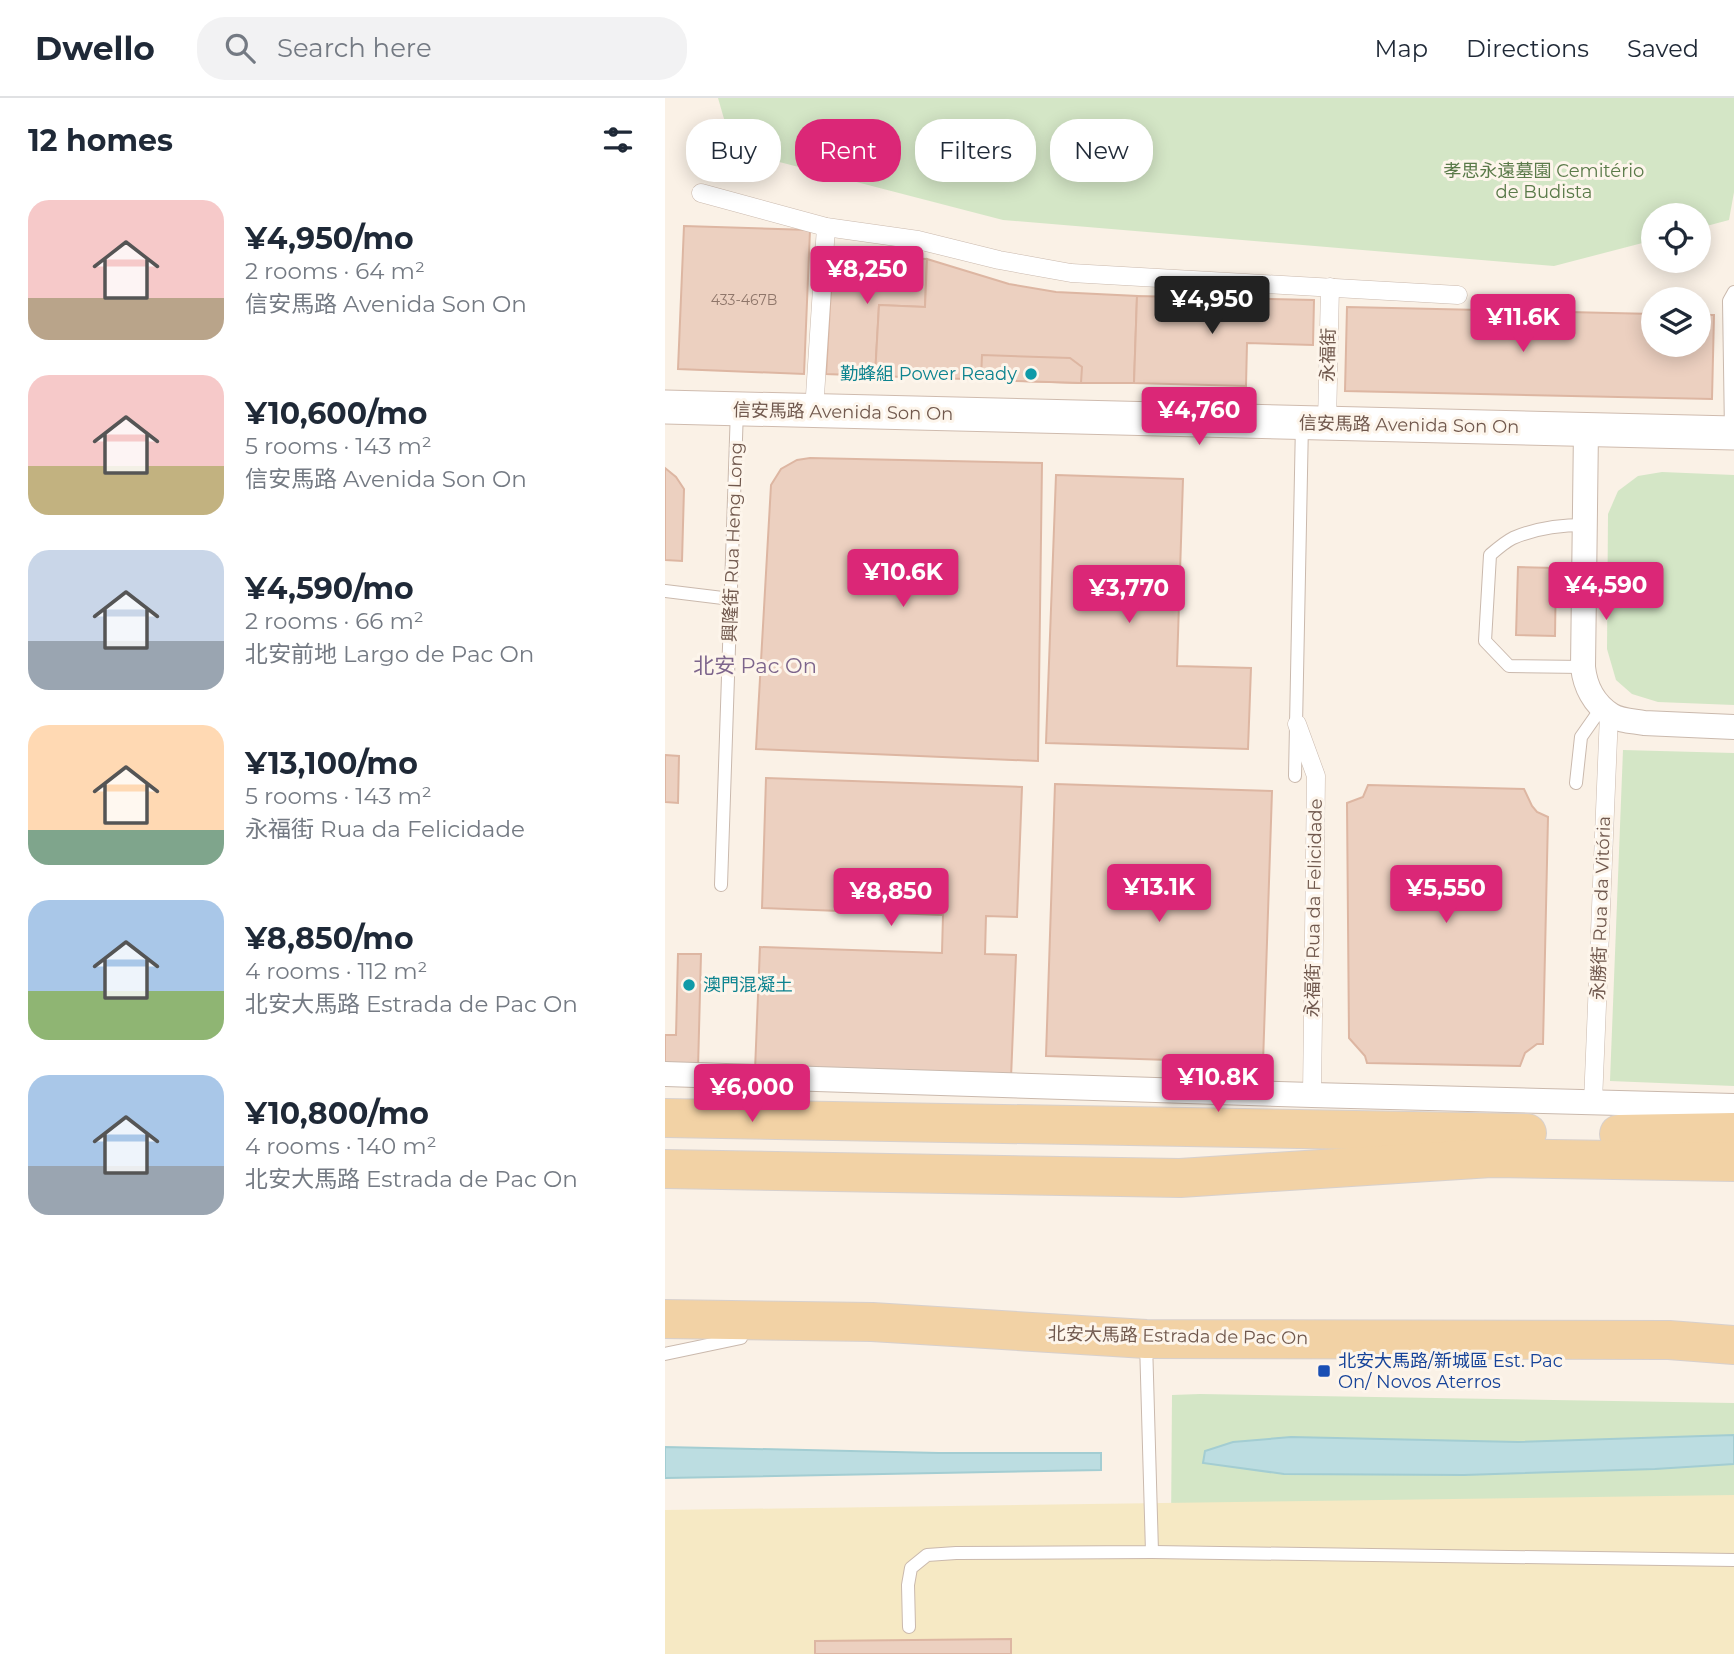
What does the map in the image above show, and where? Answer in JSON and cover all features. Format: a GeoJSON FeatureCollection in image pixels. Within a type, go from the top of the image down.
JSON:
{"type":"FeatureCollection","features":[{"type":"Feature","properties":{"kind":"main road","name":"信安馬路 Avenida Son On"},"geometry":{"type":"LineString","coordinates":[[665,407],[1733,433]]}},
{"type":"Feature","properties":{"kind":"main road"},"geometry":{"type":"LineString","coordinates":[[665,1118],[1555,1133],[1734,1132]]}},
{"type":"Feature","properties":{"kind":"main road"},"geometry":{"type":"LineString","coordinates":[[665,1169],[1180,1178],[1491,1158],[1734,1161]]}},
{"type":"Feature","properties":{"kind":"main road","name":"北安大馬路 Estrada de Pac On"},"geometry":{"type":"LineString","coordinates":[[665,1319],[872,1322],[1146,1339],[1669,1340],[1734,1345]]}},
{"type":"Feature","properties":{"kind":"main road"},"geometry":{"type":"LineString","coordinates":[[1669,1340],[1734,1321]]}},
{"type":"Feature","properties":{"kind":"main road"},"geometry":{"type":"LineString","coordinates":[[665,1342],[741,1338],[872,1322]]}},
{"type":"Feature","properties":{"kind":"street"},"geometry":{"type":"LineString","coordinates":[[701,193],[826,227],[918,240],[999,260],[1071,273],[1458,295]]}},
{"type":"Feature","properties":{"kind":"street"},"geometry":{"type":"LineString","coordinates":[[814,411],[826,227]]}},
{"type":"Feature","properties":{"kind":"street","name":"永福街"},"geometry":{"type":"LineString","coordinates":[[1314,423],[1330,287]]}},
{"type":"Feature","properties":{"kind":"street"},"geometry":{"type":"LineString","coordinates":[[1586,429],[1583,667],[1588,690],[1606,711],[1630,721],[1734,727]]}},
{"type":"Feature","properties":{"kind":"street","name":"永勝街 Rua da Vitória"},"geometry":{"type":"LineString","coordinates":[[1593,1102],[1606,711]]}},
{"type":"Feature","properties":{"kind":"street","name":"永福街 Rua da Felicidade"},"geometry":{"type":"LineString","coordinates":[[1297,724],[1316,776],[1312,1095]]}},
{"type":"Feature","properties":{"kind":"street"},"geometry":{"type":"LineString","coordinates":[[665,1074],[1734,1106]]}},
{"type":"Feature","properties":{"kind":"street"},"geometry":{"type":"LineString","coordinates":[[703,1075],[739,1088],[775,1111],[817,1121]]}},
{"type":"Feature","properties":{"kind":"lane"},"geometry":{"type":"LineString","coordinates":[[1733,433],[1729,301],[1734,292]]}},
{"type":"Feature","properties":{"kind":"lane","name":"興隆街 Rua Heng Long"},"geometry":{"type":"LineString","coordinates":[[720,885],[737,409]]}},
{"type":"Feature","properties":{"kind":"lane","name":"永福街 Rua da Felicidade"},"geometry":{"type":"LineString","coordinates":[[1295,776],[1314,423]]}},
{"type":"Feature","properties":{"kind":"lane"},"geometry":{"type":"LineString","coordinates":[[1583,667],[1509,666],[1485,641],[1490,555],[1511,539],[1537,530],[1585,524]]}},
{"type":"Feature","properties":{"kind":"lane"},"geometry":{"type":"LineString","coordinates":[[665,591],[731,598]]}},
{"type":"Feature","properties":{"kind":"lane"},"geometry":{"type":"LineString","coordinates":[[1576,783],[1581,737],[1606,711]]}},
{"type":"Feature","properties":{"kind":"lane"},"geometry":{"type":"LineString","coordinates":[[665,1354],[741,1338]]}},
{"type":"Feature","properties":{"kind":"lane"},"geometry":{"type":"LineString","coordinates":[[1146,1339],[1152,1552]]}},
{"type":"Feature","properties":{"kind":"lane"},"geometry":{"type":"LineString","coordinates":[[909,1627],[908,1585],[911,1568],[927,1555],[1152,1552],[1734,1559]]}},
{"type":"Feature","properties":{"kind":"green space","name":"孝思永遠墓園 Cemitério de Budista"},"geometry":{"type":"Polygon","coordinates":[[[718,98],[1734,98],[1734,192],[1729,220],[1711,225],[1711,203],[1641,203],[1641,243],[1554,266],[1003,220],[856,182],[901,182],[901,119],[795,119],[795,166],[781,162],[781,119],[724,119],[718,98]]]}},
{"type":"Feature","properties":{"kind":"green space"},"geometry":{"type":"Polygon","coordinates":[[[1662,472],[1734,475],[1734,705],[1658,702],[1632,694],[1616,680],[1607,649],[1608,514],[1618,491],[1638,476],[1662,472]]]}},
{"type":"Feature","properties":{"kind":"green space"},"geometry":{"type":"Polygon","coordinates":[[[1623,750],[1734,753],[1734,1086],[1610,1081],[1623,750]]]}},
{"type":"Feature","properties":{"kind":"green space"},"geometry":{"type":"Polygon","coordinates":[[[1172,1395],[1734,1403],[1734,1541],[1171,1530],[1172,1395]]]}},
{"type":"Feature","properties":{"kind":"sand"},"geometry":{"type":"Polygon","coordinates":[[[1734,1495],[1734,1654],[665,1654],[665,1510],[1734,1495]]]}},
{"type":"Feature","properties":{"kind":"water"},"geometry":{"type":"Polygon","coordinates":[[[1734,1435],[1734,1464],[1655,1469],[1464,1475],[1284,1474],[1203,1463],[1205,1451],[1233,1442],[1291,1437],[1518,1442],[1734,1435]]]}},
{"type":"Feature","properties":{"kind":"water"},"geometry":{"type":"Polygon","coordinates":[[[665,1447],[939,1453],[1101,1453],[1101,1470],[665,1478],[665,1447]]]}},
{"type":"Feature","properties":{"kind":"building"},"geometry":{"type":"Polygon","coordinates":[[[684,226],[810,230],[804,374],[678,369],[684,226]]]}},
{"type":"Feature","properties":{"kind":"building"},"geometry":{"type":"Polygon","coordinates":[[[833,255],[927,259],[925,307],[879,305],[875,376],[826,374],[833,255]]]}},
{"type":"Feature","properties":{"kind":"building"},"geometry":{"type":"Polygon","coordinates":[[[927,259],[1009,284],[1056,292],[1137,296],[1134,383],[875,376],[879,305],[925,307],[927,259]]]}},
{"type":"Feature","properties":{"kind":"building"},"geometry":{"type":"Polygon","coordinates":[[[1137,296],[1314,300],[1313,345],[1247,343],[1246,386],[1134,383],[1137,296]]]}},
{"type":"Feature","properties":{"kind":"building"},"geometry":{"type":"Polygon","coordinates":[[[1347,307],[1641,314],[1641,357],[1711,357],[1711,315],[1714,315],[1712,399],[1345,391],[1347,307]]]}},
{"type":"Feature","properties":{"kind":"building","name":"勤蜂組 Power Ready"},"geometry":{"type":"Polygon","coordinates":[[[982,355],[1070,358],[1082,367],[1081,383],[981,380],[982,355]]]}},
{"type":"Feature","properties":{"kind":"building"},"geometry":{"type":"Polygon","coordinates":[[[810,458],[1042,463],[1038,761],[756,749],[771,485],[781,469],[797,460],[810,458]]]}},
{"type":"Feature","properties":{"kind":"building"},"geometry":{"type":"Polygon","coordinates":[[[665,468],[676,477],[684,489],[682,561],[665,560],[665,468]]]}},
{"type":"Feature","properties":{"kind":"building"},"geometry":{"type":"Polygon","coordinates":[[[1056,475],[1183,479],[1177,666],[1251,668],[1248,749],[1046,743],[1056,475]]]}},
{"type":"Feature","properties":{"kind":"building"},"geometry":{"type":"Polygon","coordinates":[[[1518,567],[1556,568],[1555,636],[1516,635],[1518,567]]]}},
{"type":"Feature","properties":{"kind":"building"},"geometry":{"type":"Polygon","coordinates":[[[665,755],[679,756],[678,803],[665,802],[665,755]]]}},
{"type":"Feature","properties":{"kind":"building"},"geometry":{"type":"Polygon","coordinates":[[[766,778],[1022,787],[1017,917],[986,916],[985,954],[1016,955],[1011,1078],[755,1070],[760,947],[942,953],[943,915],[762,908],[766,778]]]}},
{"type":"Feature","properties":{"kind":"building"},"geometry":{"type":"Polygon","coordinates":[[[1055,784],[1272,791],[1263,1063],[1046,1056],[1055,784]]]}},
{"type":"Feature","properties":{"kind":"building"},"geometry":{"type":"Polygon","coordinates":[[[1368,785],[1524,789],[1537,812],[1548,817],[1543,1044],[1537,1044],[1525,1053],[1520,1066],[1367,1063],[1365,1056],[1349,1038],[1347,803],[1363,797],[1368,785]]]}},
{"type":"Feature","properties":{"kind":"building","name":"澳門混凝土"},"geometry":{"type":"Polygon","coordinates":[[[678,954],[701,954],[698,1069],[665,1068],[665,1035],[676,1035],[678,954]]]}},
{"type":"Feature","properties":{"kind":"building"},"geometry":{"type":"Polygon","coordinates":[[[1011,1639],[1011,1654],[815,1654],[815,1641],[1011,1639]]]}},
{"type":"Feature","properties":{"kind":"place","name":"勤蜂組 Power Ready"},"geometry":{"type":"Point","coordinates":[1031,374]}},
{"type":"Feature","properties":{"kind":"place","name":"澳門混凝土"},"geometry":{"type":"Point","coordinates":[689,985]}},
{"type":"Feature","properties":{"kind":"place","name":"北安大馬路/新城區 Est. Pac On/ Novos Aterros"},"geometry":{"type":"Point","coordinates":[1324,1371]}},
{"type":"Feature","properties":{"kind":"district","name":"北安 Pac On"},"geometry":{"type":"Point","coordinates":[755,666]}}]}
